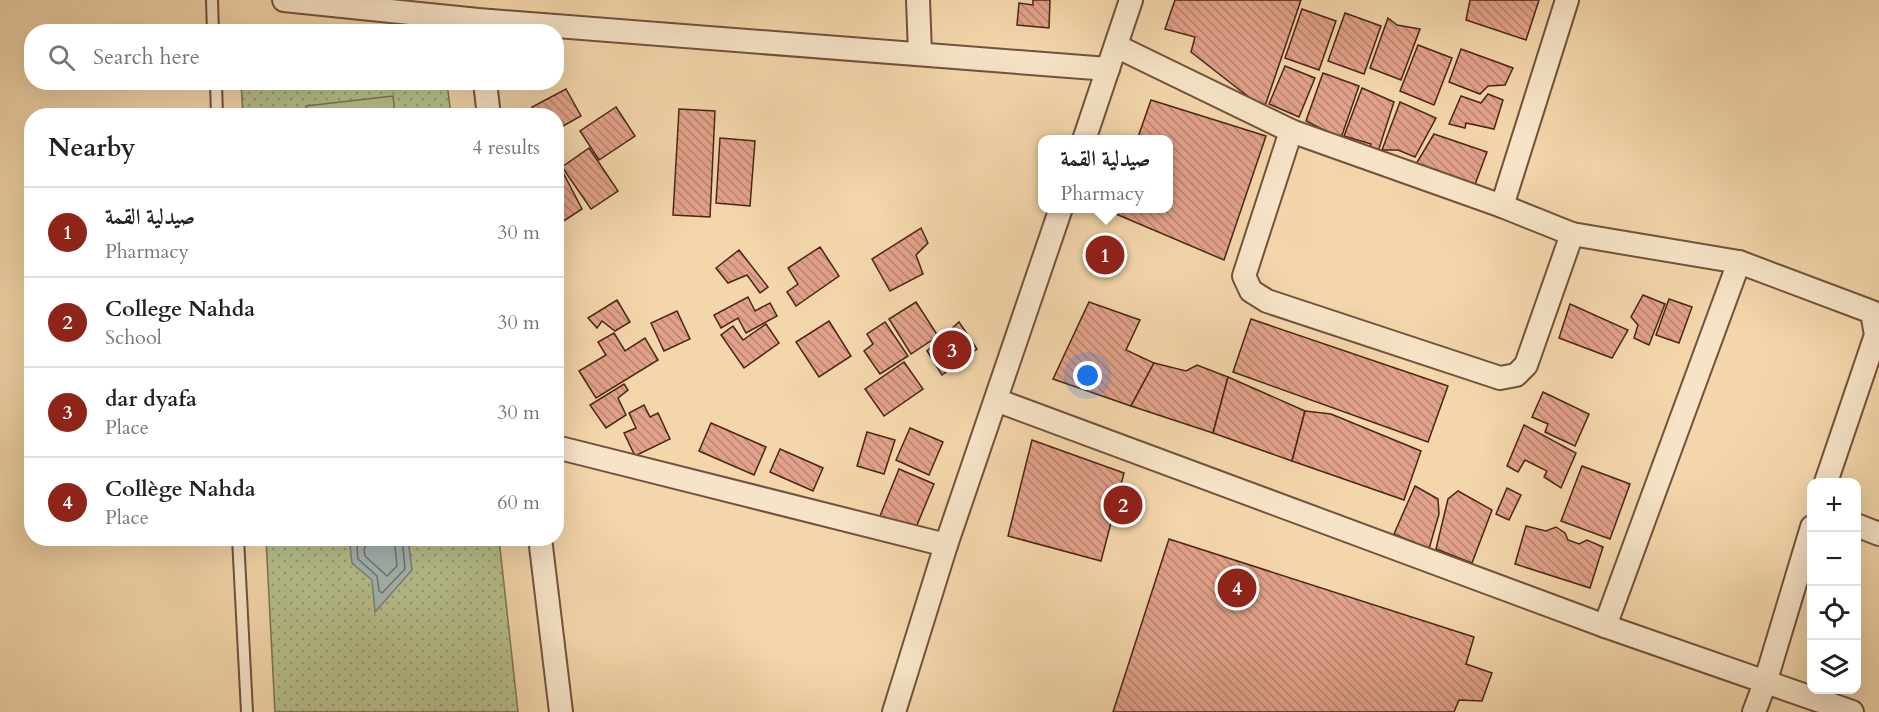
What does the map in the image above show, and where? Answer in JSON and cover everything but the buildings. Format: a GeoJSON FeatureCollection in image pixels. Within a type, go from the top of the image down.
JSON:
{"type":"FeatureCollection","features":[{"type":"Feature","properties":{"kind":"street"},"geometry":{"type":"LineString","coordinates":[[284,0],[563,24]]}},
{"type":"Feature","properties":{"kind":"street"},"geometry":{"type":"LineString","coordinates":[[918,0],[920,53]]}},
{"type":"Feature","properties":{"kind":"street"},"geometry":{"type":"LineString","coordinates":[[1086,135],[1131,0]]}},
{"type":"Feature","properties":{"kind":"street"},"geometry":{"type":"LineString","coordinates":[[1502,206],[1568,0]]}},
{"type":"Feature","properties":{"kind":"street"},"geometry":{"type":"LineString","coordinates":[[564,24],[1108,69]]}},
{"type":"Feature","properties":{"kind":"street"},"geometry":{"type":"LineString","coordinates":[[1116,46],[1291,131],[1502,206],[1572,234],[1739,262],[1872,312],[1876,335],[1828,478]]}},
{"type":"Feature","properties":{"kind":"street"},"geometry":{"type":"LineString","coordinates":[[486,90],[488,108]]}},
{"type":"Feature","properties":{"kind":"street"},"geometry":{"type":"LineString","coordinates":[[1291,131],[1244,276],[1251,291],[1267,301],[1500,378],[1516,375],[1526,365],[1572,234]]}},
{"type":"Feature","properties":{"kind":"street"},"geometry":{"type":"LineString","coordinates":[[894,712],[946,545],[1059,213]]}},
{"type":"Feature","properties":{"kind":"street"},"geometry":{"type":"LineString","coordinates":[[1605,626],[1739,262]]}},
{"type":"Feature","properties":{"kind":"street"},"geometry":{"type":"LineString","coordinates":[[996,400],[1605,626],[1852,712]]}},
{"type":"Feature","properties":{"kind":"street"},"geometry":{"type":"LineString","coordinates":[[564,449],[946,545]]}},
{"type":"Feature","properties":{"kind":"street"},"geometry":{"type":"LineString","coordinates":[[1861,527],[1879,534]]}},
{"type":"Feature","properties":{"kind":"street"},"geometry":{"type":"LineString","coordinates":[[1755,712],[1810,532]]}},
{"type":"Feature","properties":{"kind":"street"},"geometry":{"type":"LineString","coordinates":[[541,546],[561,712]]}},
{"type":"Feature","properties":{"kind":"lane"},"geometry":{"type":"LineString","coordinates":[[212,0],[213,24]]}},
{"type":"Feature","properties":{"kind":"lane"},"geometry":{"type":"LineString","coordinates":[[216,90],[218,108]]}},
{"type":"Feature","properties":{"kind":"lane"},"geometry":{"type":"LineString","coordinates":[[238,546],[247,712]]}},
{"type":"Feature","properties":{"kind":"green space"},"geometry":{"type":"Polygon","coordinates":[[[241,90],[448,90],[450,108],[243,108],[241,90]]]}},
{"type":"Feature","properties":{"kind":"green space"},"geometry":{"type":"Polygon","coordinates":[[[393,96],[394,108],[306,108],[306,106],[393,96]]]}},
{"type":"Feature","properties":{"kind":"green space"},"geometry":{"type":"Polygon","coordinates":[[[266,546],[500,546],[518,712],[275,712],[266,546]]]}},
{"type":"Feature","properties":{"kind":"water"},"geometry":{"type":"Polygon","coordinates":[[[350,546],[409,546],[412,570],[375,612],[372,580],[352,563],[350,546]]]}},
{"type":"Feature","properties":{"kind":"place","name":"صيدلية القمة"},"geometry":{"type":"Point","coordinates":[1105,255]}},
{"type":"Feature","properties":{"kind":"place","name":"dar dyafa"},"geometry":{"type":"Point","coordinates":[952,350]}},
{"type":"Feature","properties":{"kind":"place","name":"College Nahda"},"geometry":{"type":"Point","coordinates":[1123,505]}},
{"type":"Feature","properties":{"kind":"place","name":"Collège Nahda"},"geometry":{"type":"Point","coordinates":[1237,588]}}]}
